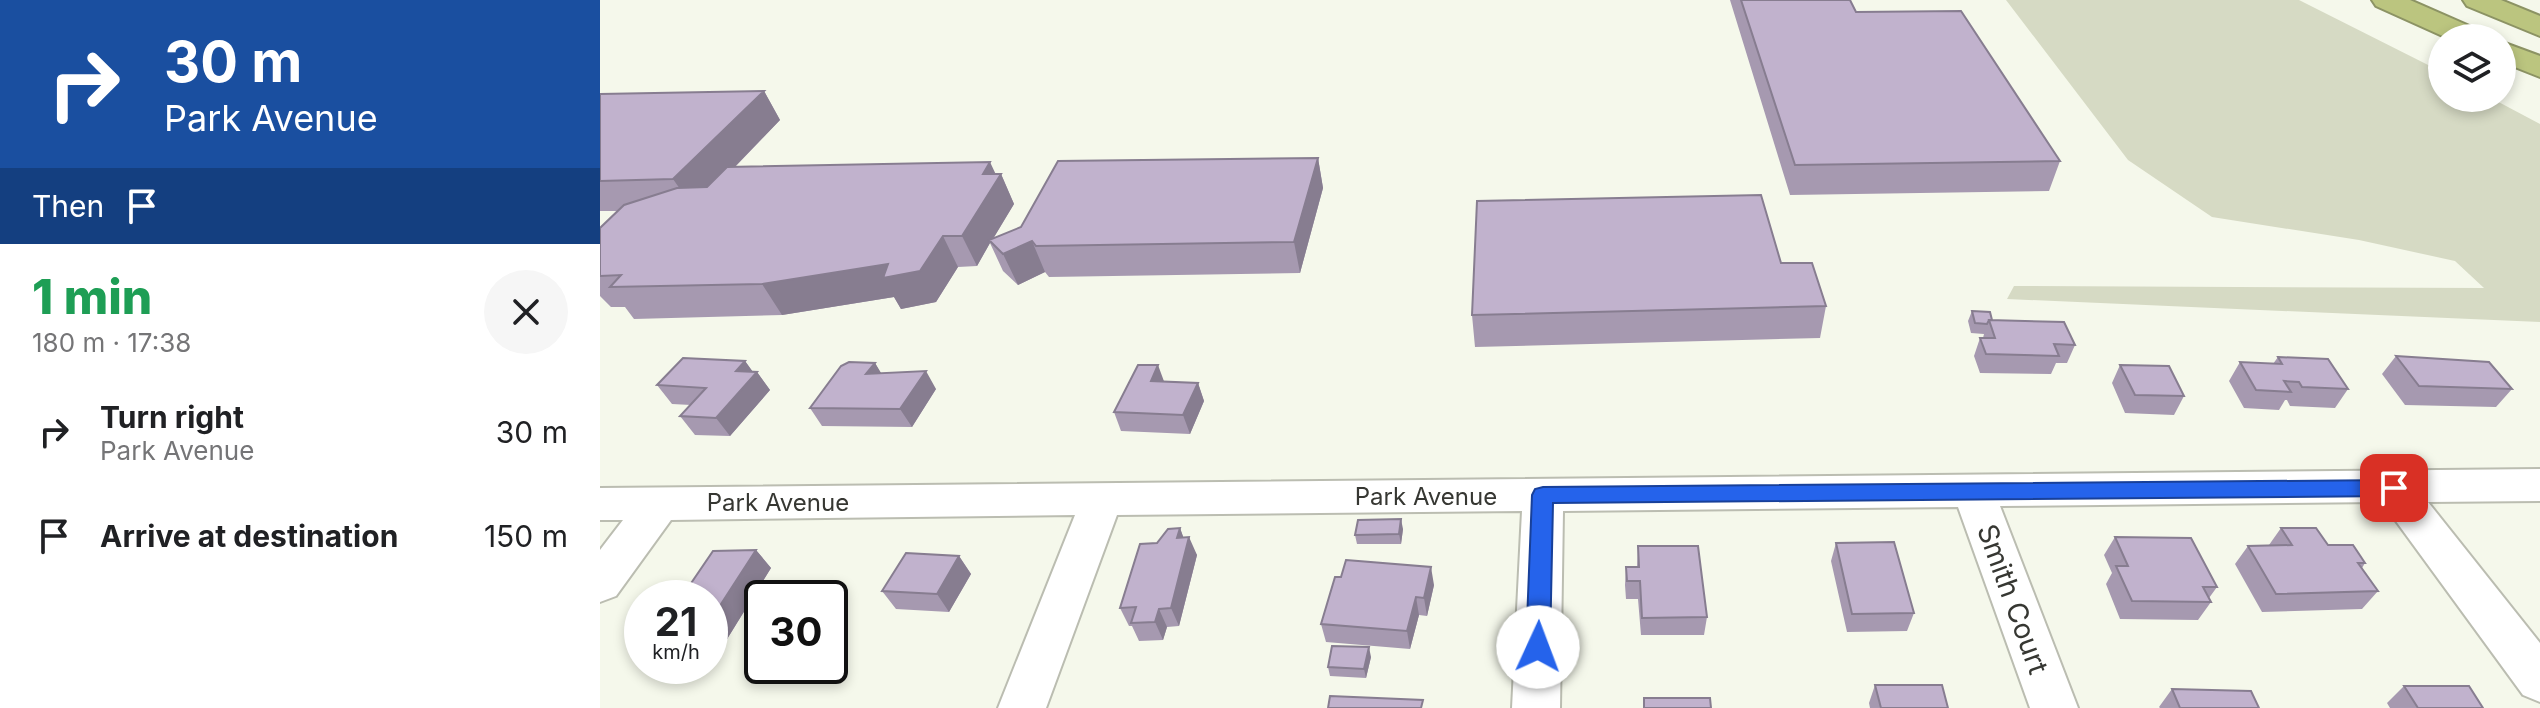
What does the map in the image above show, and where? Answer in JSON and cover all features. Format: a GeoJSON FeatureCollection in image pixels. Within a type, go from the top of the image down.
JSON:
{"type":"FeatureCollection","features":[{"type":"Feature","properties":{"kind":"highway"},"geometry":{"type":"LineString","coordinates":[[2386,0],[2440,24]]}},
{"type":"Feature","properties":{"kind":"highway"},"geometry":{"type":"LineString","coordinates":[[2477,0],[2540,27]]}},
{"type":"Feature","properties":{"kind":"highway"},"geometry":{"type":"LineString","coordinates":[[2516,57],[2540,68]]}},
{"type":"Feature","properties":{"kind":"street","name":"Park Avenue"},"geometry":{"type":"LineString","coordinates":[[600,504],[2540,485]]}},
{"type":"Feature","properties":{"kind":"street"},"geometry":{"type":"LineString","coordinates":[[2394,488],[2540,680]]}},
{"type":"Feature","properties":{"kind":"street","name":"Smith Court"},"geometry":{"type":"LineString","coordinates":[[1973,490],[2054,708]]}},
{"type":"Feature","properties":{"kind":"street"},"geometry":{"type":"LineString","coordinates":[[1536,708],[1543,495]]}},
{"type":"Feature","properties":{"kind":"street"},"geometry":{"type":"LineString","coordinates":[[1022,708],[1101,501]]}},
{"type":"Feature","properties":{"kind":"street"},"geometry":{"type":"LineString","coordinates":[[600,583],[660,503]]}},
{"type":"Feature","properties":{"kind":"green space"},"geometry":{"type":"Polygon","coordinates":[[[2006,0],[2299,0],[2428,65],[2428,112],[2516,111],[2540,124],[2540,322],[2007,299],[2014,286],[2484,288],[2455,261],[2359,240],[2212,217],[2128,160],[2006,0]]]}},
{"type":"Feature","properties":{"kind":"building"},"geometry":{"type":"Polygon","coordinates":[[[1741,0],[1850,0],[1856,12],[1961,11],[2060,161],[1795,165],[1741,0]]]}},
{"type":"Feature","properties":{"kind":"building"},"geometry":{"type":"Polygon","coordinates":[[[764,91],[673,179],[600,181],[600,94],[764,91]]]}},
{"type":"Feature","properties":{"kind":"building"},"geometry":{"type":"Polygon","coordinates":[[[1318,158],[1294,242],[1036,246],[1032,241],[1003,254],[989,240],[1021,227],[1058,161],[1318,158]]]}},
{"type":"Feature","properties":{"kind":"building"},"geometry":{"type":"Polygon","coordinates":[[[990,162],[983,174],[1001,174],[962,236],[943,236],[920,271],[883,278],[888,264],[762,284],[610,287],[621,275],[600,276],[600,228],[624,205],[677,188],[707,187],[727,167],[990,162]]]}},
{"type":"Feature","properties":{"kind":"building"},"geometry":{"type":"Polygon","coordinates":[[[1761,195],[1781,263],[1812,263],[1826,306],[1472,315],[1477,201],[1761,195]]]}},
{"type":"Feature","properties":{"kind":"building"},"geometry":{"type":"Polygon","coordinates":[[[1972,311],[1990,312],[1992,320],[1987,324],[1975,323],[1972,311]]]}},
{"type":"Feature","properties":{"kind":"building"},"geometry":{"type":"Polygon","coordinates":[[[1989,320],[2064,322],[2075,345],[2054,344],[2059,356],[1986,354],[1980,338],[1995,338],[1989,320]]]}},
{"type":"Feature","properties":{"kind":"building"},"geometry":{"type":"Polygon","coordinates":[[[2396,356],[2489,362],[2512,389],[2419,386],[2396,356]]]}},
{"type":"Feature","properties":{"kind":"building"},"geometry":{"type":"Polygon","coordinates":[[[2278,357],[2328,359],[2348,389],[2302,387],[2299,382],[2284,381],[2291,392],[2256,390],[2240,362],[2282,364],[2278,357]]]}},
{"type":"Feature","properties":{"kind":"building"},"geometry":{"type":"Polygon","coordinates":[[[683,358],[745,361],[736,371],[757,372],[716,418],[680,416],[706,388],[657,385],[683,358]]]}},
{"type":"Feature","properties":{"kind":"building"},"geometry":{"type":"Polygon","coordinates":[[[849,362],[875,363],[866,374],[926,371],[900,409],[810,408],[841,366],[849,362]]]}},
{"type":"Feature","properties":{"kind":"building"},"geometry":{"type":"Polygon","coordinates":[[[1138,365],[1158,365],[1151,381],[1198,383],[1183,415],[1114,412],[1138,365]]]}},
{"type":"Feature","properties":{"kind":"building"},"geometry":{"type":"Polygon","coordinates":[[[2120,365],[2169,366],[2184,396],[2135,395],[2120,365]]]}},
{"type":"Feature","properties":{"kind":"building"},"geometry":{"type":"Polygon","coordinates":[[[1401,519],[1399,534],[1355,535],[1358,520],[1401,519]]]}},
{"type":"Feature","properties":{"kind":"building"},"geometry":{"type":"Polygon","coordinates":[[[1180,528],[1177,538],[1189,537],[1171,608],[1159,609],[1155,622],[1131,623],[1136,607],[1120,608],[1140,544],[1157,543],[1168,529],[1180,528]]]}},
{"type":"Feature","properties":{"kind":"building"},"geometry":{"type":"Polygon","coordinates":[[[2281,528],[2316,528],[2328,545],[2353,545],[2365,563],[2358,563],[2378,591],[2276,594],[2248,546],[2292,545],[2281,528]]]}},
{"type":"Feature","properties":{"kind":"building"},"geometry":{"type":"Polygon","coordinates":[[[2115,537],[2191,538],[2217,587],[2203,587],[2211,602],[2132,601],[2116,566],[2128,566],[2115,537]]]}},
{"type":"Feature","properties":{"kind":"building"},"geometry":{"type":"Polygon","coordinates":[[[1894,542],[1914,613],[1852,614],[1836,543],[1894,542]]]}},
{"type":"Feature","properties":{"kind":"building"},"geometry":{"type":"Polygon","coordinates":[[[1638,546],[1698,546],[1707,617],[1642,618],[1640,581],[1627,581],[1626,567],[1639,567],[1638,546]]]}},
{"type":"Feature","properties":{"kind":"building"},"geometry":{"type":"Polygon","coordinates":[[[756,550],[728,593],[728,580],[693,580],[713,551],[756,550]]]}},
{"type":"Feature","properties":{"kind":"building"},"geometry":{"type":"Polygon","coordinates":[[[906,553],[959,556],[937,594],[882,591],[906,553]]]}},
{"type":"Feature","properties":{"kind":"building"},"geometry":{"type":"Polygon","coordinates":[[[1346,560],[1431,567],[1424,598],[1416,597],[1407,631],[1321,624],[1335,577],[1341,577],[1346,560]]]}},
{"type":"Feature","properties":{"kind":"building"},"geometry":{"type":"Polygon","coordinates":[[[1332,646],[1369,647],[1364,669],[1328,667],[1332,646]]]}},
{"type":"Feature","properties":{"kind":"building"},"geometry":{"type":"Polygon","coordinates":[[[1875,685],[1942,685],[1948,708],[1881,708],[1875,685]]]}},
{"type":"Feature","properties":{"kind":"building"},"geometry":{"type":"Polygon","coordinates":[[[2404,686],[2469,686],[2483,708],[2418,708],[2404,686]]]}},
{"type":"Feature","properties":{"kind":"building"},"geometry":{"type":"Polygon","coordinates":[[[2172,689],[2251,691],[2259,708],[2180,708],[2172,689]]]}},
{"type":"Feature","properties":{"kind":"building"},"geometry":{"type":"Polygon","coordinates":[[[1330,696],[1423,700],[1421,708],[1328,708],[1330,696]]]}},
{"type":"Feature","properties":{"kind":"building"},"geometry":{"type":"Polygon","coordinates":[[[1644,698],[1710,698],[1711,708],[1644,708],[1644,698]]]}},
{"type":"Feature","properties":{"kind":"route"},"geometry":{"type":"LineString","coordinates":[[1538,647],[1543,495],[2394,488]]}}]}
